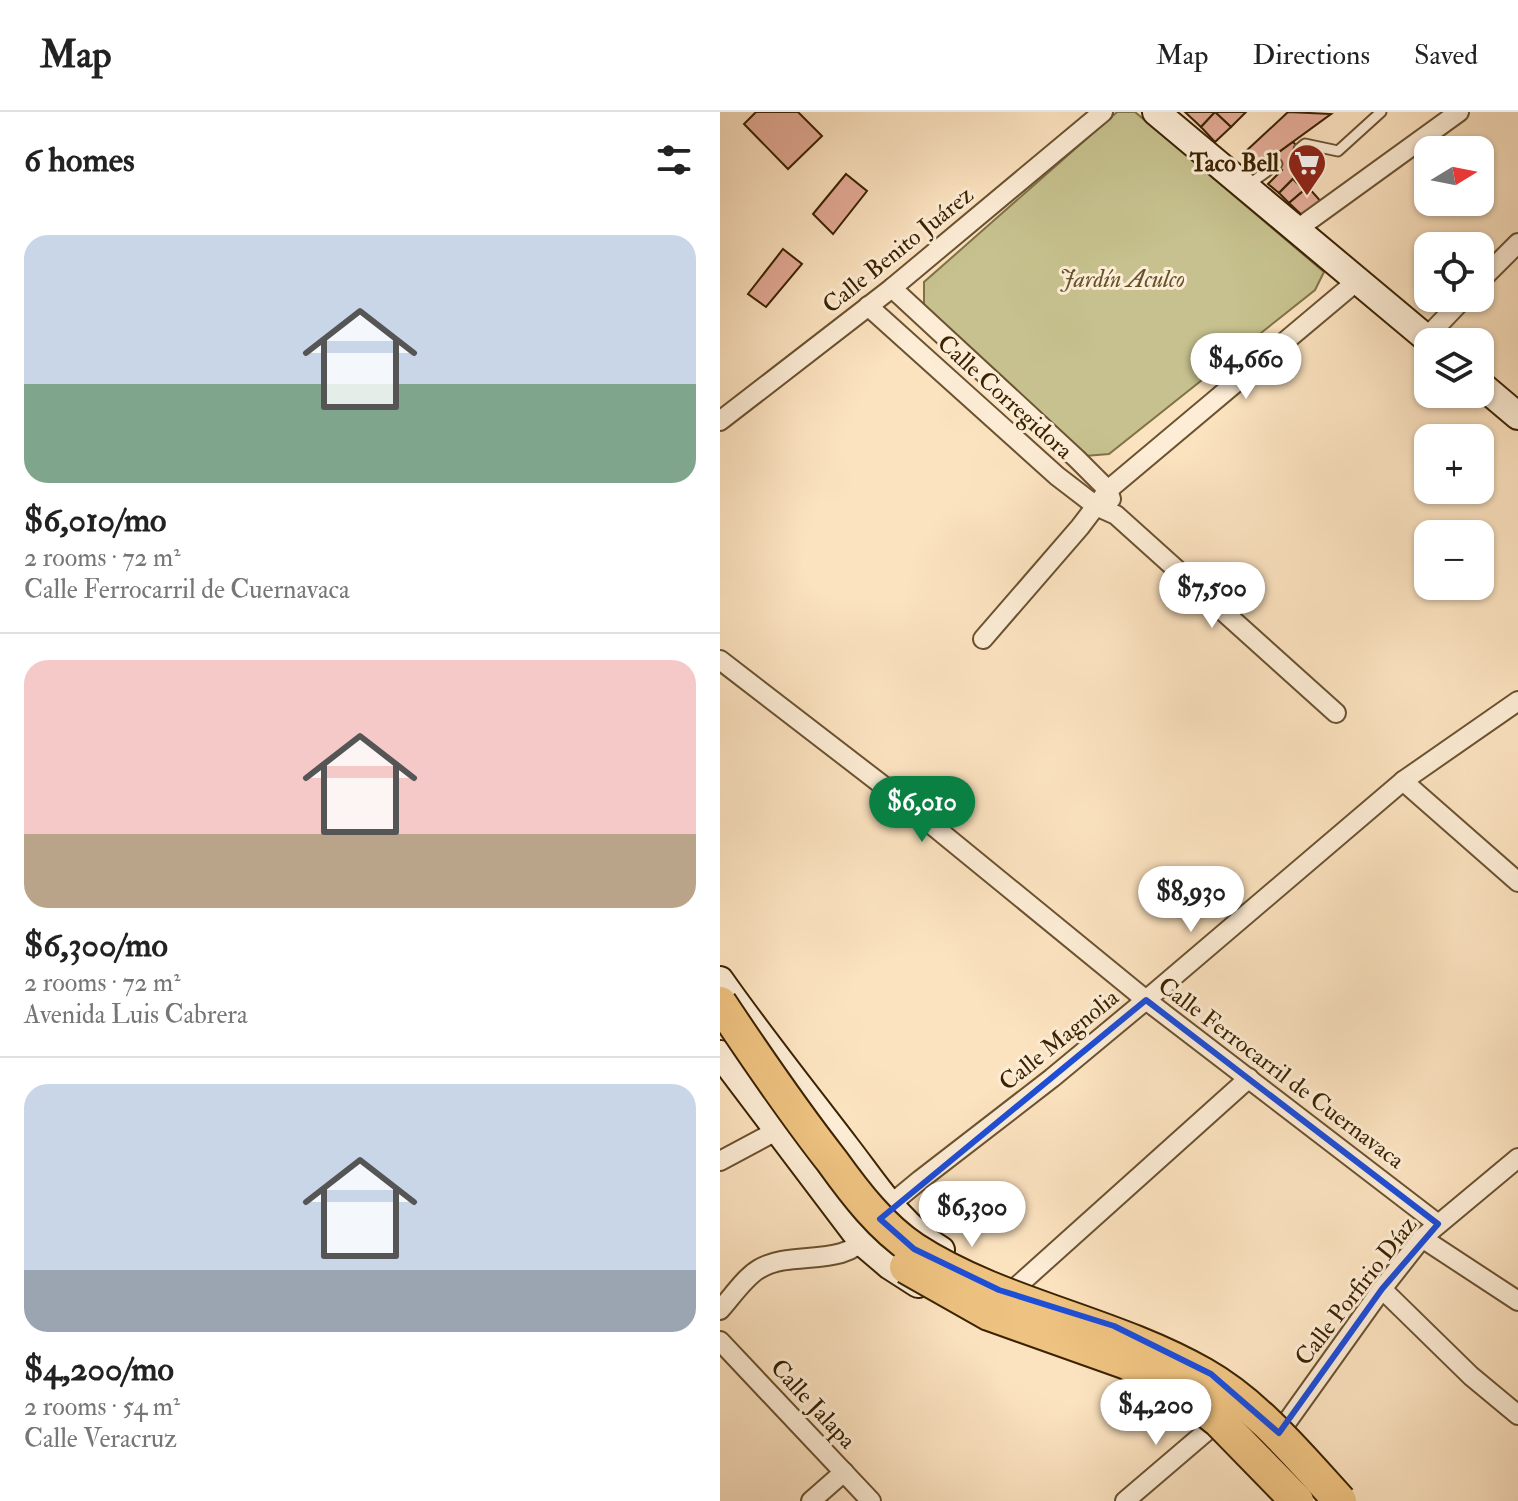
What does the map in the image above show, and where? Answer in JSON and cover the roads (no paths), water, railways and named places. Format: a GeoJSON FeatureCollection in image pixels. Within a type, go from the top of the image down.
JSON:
{"type":"FeatureCollection","features":[{"type":"Feature","properties":{"kind":"highway"},"geometry":{"type":"LineString","coordinates":[[720,1003],[848,1184],[896,1235],[914,1249],[986,1285],[1135,1341],[1204,1375],[1240,1401],[1288,1445],[1340,1501]]}},
{"type":"Feature","properties":{"kind":"highway"},"geometry":{"type":"LineString","coordinates":[[720,1036],[839,1205],[856,1227],[887,1256],[989,1314],[1127,1363],[1187,1396],[1219,1421],[1297,1501]]}},
{"type":"Feature","properties":{"kind":"main road"},"geometry":{"type":"LineString","coordinates":[[1156,112],[1414,328]]}},
{"type":"Feature","properties":{"kind":"main road"},"geometry":{"type":"LineString","coordinates":[[1494,396],[1518,416]]}},
{"type":"Feature","properties":{"kind":"main road"},"geometry":{"type":"LineString","coordinates":[[720,980],[757,1033],[891,1204],[923,1239],[1014,1289],[1114,1326],[1167,1349],[1211,1374],[1279,1433],[1340,1501]]}},
{"type":"Feature","properties":{"kind":"main road"},"geometry":{"type":"LineString","coordinates":[[720,1054],[863,1243],[890,1266],[968,1313],[1102,1364],[1178,1399],[1214,1425],[1249,1457],[1288,1501]]}},
{"type":"Feature","properties":{"kind":"main road"},"geometry":{"type":"LineString","coordinates":[[863,1243],[901,1246],[928,1253],[1041,1310],[1076,1313]]}},
{"type":"Feature","properties":{"kind":"main road"},"geometry":{"type":"LineString","coordinates":[[1102,1364],[1097,1346],[1114,1326]]}},
{"type":"Feature","properties":{"kind":"street","name":"Calle Benito Juárez"},"geometry":{"type":"LineString","coordinates":[[720,421],[892,288],[1103,112]]}},
{"type":"Feature","properties":{"kind":"street"},"geometry":{"type":"LineString","coordinates":[[1296,230],[1459,112]]}},
{"type":"Feature","properties":{"kind":"street"},"geometry":{"type":"LineString","coordinates":[[1494,267],[1518,243]]}},
{"type":"Feature","properties":{"kind":"street"},"geometry":{"type":"LineString","coordinates":[[983,639],[1108,490],[1357,281]]}},
{"type":"Feature","properties":{"kind":"street","name":"Calle Corregidora"},"geometry":{"type":"LineString","coordinates":[[892,288],[1108,490],[1116,515]]}},
{"type":"Feature","properties":{"kind":"street","name":"Calle Corregidora"},"geometry":{"type":"LineString","coordinates":[[868,306],[1057,476],[1096,506],[1116,515],[1336,713]]}},
{"type":"Feature","properties":{"kind":"street"},"geometry":{"type":"LineString","coordinates":[[1438,328],[1452,312]]}},
{"type":"Feature","properties":{"kind":"street","name":"Calle Ferrocarril de Cuernavaca"},"geometry":{"type":"LineString","coordinates":[[720,660],[894,794],[1146,1000],[1438,1224]]}},
{"type":"Feature","properties":{"kind":"street","name":"Calle Magnolia"},"geometry":{"type":"LineString","coordinates":[[863,1243],[891,1204],[1052,1078],[1403,781],[1518,701]]}},
{"type":"Feature","properties":{"kind":"street"},"geometry":{"type":"LineString","coordinates":[[1403,781],[1518,882]]}},
{"type":"Feature","properties":{"kind":"street"},"geometry":{"type":"LineString","coordinates":[[1014,1289],[1249,1078]]}},
{"type":"Feature","properties":{"kind":"street"},"geometry":{"type":"LineString","coordinates":[[720,1161],[776,1131]]}},
{"type":"Feature","properties":{"kind":"street","name":"Calle Porfirio Díaz"},"geometry":{"type":"LineString","coordinates":[[1279,1433],[1422,1238],[1518,1158]]}},
{"type":"Feature","properties":{"kind":"street"},"geometry":{"type":"LineString","coordinates":[[1422,1238],[1518,1301]]}},
{"type":"Feature","properties":{"kind":"street"},"geometry":{"type":"LineString","coordinates":[[720,1310],[758,1270],[787,1259],[842,1254],[863,1243]]}},
{"type":"Feature","properties":{"kind":"street"},"geometry":{"type":"LineString","coordinates":[[1382,1289],[1471,1376],[1518,1415]]}},
{"type":"Feature","properties":{"kind":"street","name":"Calle Jalapa"},"geometry":{"type":"LineString","coordinates":[[720,1341],[871,1501]]}},
{"type":"Feature","properties":{"kind":"street"},"geometry":{"type":"LineString","coordinates":[[1125,1501],[1214,1425]]}},
{"type":"Feature","properties":{"kind":"street"},"geometry":{"type":"LineString","coordinates":[[811,1501],[844,1472]]}},
{"type":"Feature","properties":{"kind":"lane"},"geometry":{"type":"LineString","coordinates":[[1299,149],[1305,144],[1338,151],[1381,112]]}},
{"type":"Feature","properties":{"kind":"lane"},"geometry":{"type":"LineString","coordinates":[[1245,187],[1277,164]]}},
{"type":"Feature","properties":{"kind":"place","name":"Taco Bell"},"geometry":{"type":"Point","coordinates":[1307,197]}},
{"type":"Feature","properties":{"kind":"park label","name":"Jardín Aculco"},"geometry":{"type":"Point","coordinates":[1122,279]}}]}
